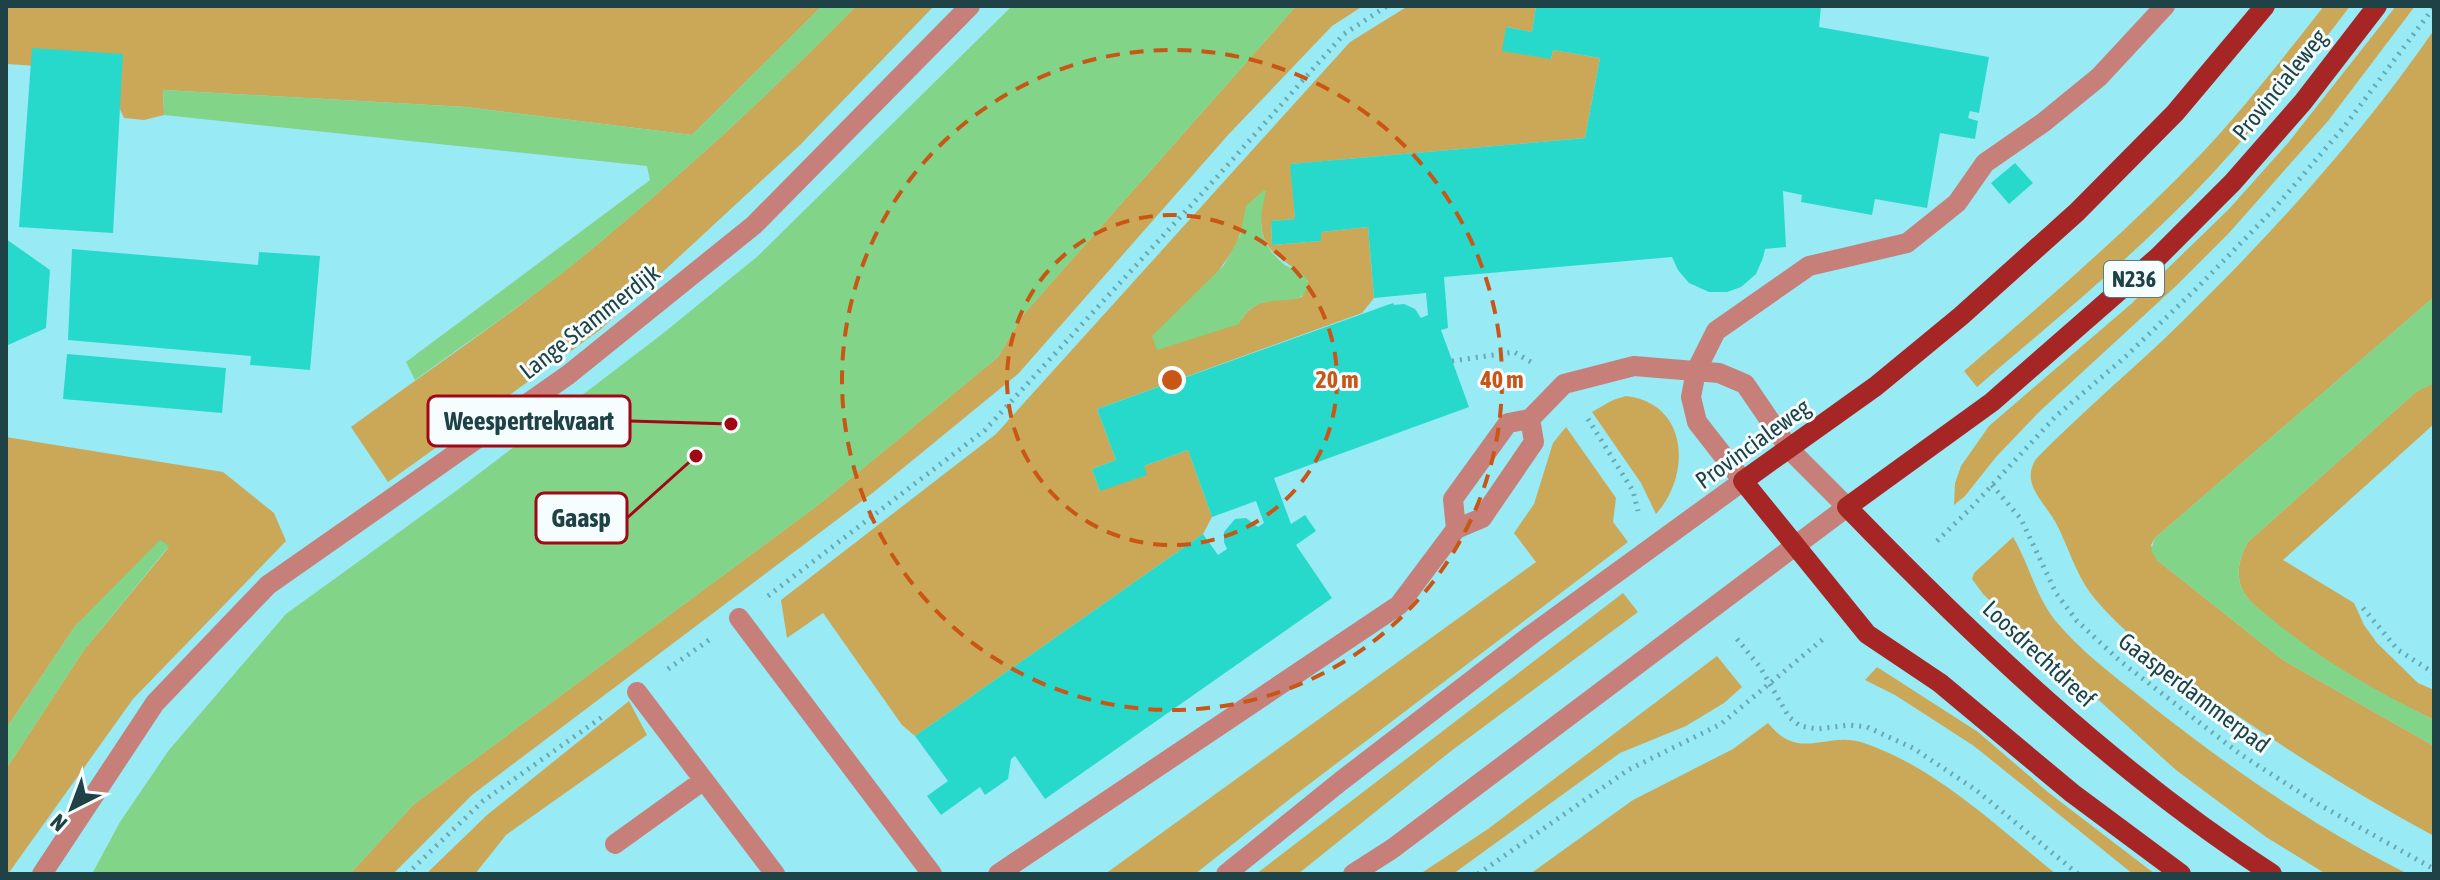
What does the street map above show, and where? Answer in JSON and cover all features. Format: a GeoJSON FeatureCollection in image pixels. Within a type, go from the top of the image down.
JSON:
{"type":"FeatureCollection","features":[{"type":"Feature","properties":{"kind":"main road","name":"Provincialeweg"},"geometry":{"type":"LineString","coordinates":[[1743,481],[1876,386],[1961,316],[2077,212],[2175,113],[2265,6]]}},
{"type":"Feature","properties":{"kind":"main road","name":"Provincialeweg"},"geometry":{"type":"LineString","coordinates":[[1847,507],[1992,402],[2158,257],[2233,182],[2377,6]]}},
{"type":"Feature","properties":{"kind":"main road"},"geometry":{"type":"LineString","coordinates":[[1743,481],[1867,634],[1940,683],[2072,793],[2181,874]]}},
{"type":"Feature","properties":{"kind":"main road","name":"Loosdrechtdreef"},"geometry":{"type":"LineString","coordinates":[[1847,507],[2061,712],[2163,797],[2272,874]]}},
{"type":"Feature","properties":{"kind":"street","name":"Lange Stammerdijk"},"geometry":{"type":"LineString","coordinates":[[42,874],[155,703],[268,585],[568,375],[754,225],[970,6]]}},
{"type":"Feature","properties":{"kind":"street"},"geometry":{"type":"LineString","coordinates":[[1743,481],[1697,422],[1691,397],[1696,371],[1716,331],[1809,266],[1907,243],[1957,203],[1985,163],[2044,122],[2099,77],[2165,6]]}},
{"type":"Feature","properties":{"kind":"street","name":"Loosdrechtdreef"},"geometry":{"type":"LineString","coordinates":[[1564,384],[1634,366],[1719,373],[1745,384],[1790,450],[1847,507]]}},
{"type":"Feature","properties":{"kind":"street"},"geometry":{"type":"LineString","coordinates":[[1456,529],[1453,499],[1508,423],[1530,419],[1564,384]]}},
{"type":"Feature","properties":{"kind":"street"},"geometry":{"type":"LineString","coordinates":[[998,874],[1399,605],[1456,529],[1482,518],[1534,442],[1530,419]]}},
{"type":"Feature","properties":{"kind":"street","name":"Provincialeweg"},"geometry":{"type":"LineString","coordinates":[[1226,874],[1531,635],[1743,481]]}},
{"type":"Feature","properties":{"kind":"street","name":"Provincialeweg"},"geometry":{"type":"LineString","coordinates":[[1353,874],[1404,840],[1847,507]]}},
{"type":"Feature","properties":{"kind":"street"},"geometry":{"type":"LineString","coordinates":[[739,618],[932,874]]}},
{"type":"Feature","properties":{"kind":"street"},"geometry":{"type":"LineString","coordinates":[[637,692],[775,874]]}},
{"type":"Feature","properties":{"kind":"street"},"geometry":{"type":"LineString","coordinates":[[615,844],[704,780]]}},
{"type":"Feature","properties":{"kind":"path"},"geometry":{"type":"LineString","coordinates":[[407,874],[483,801],[739,618],[985,430],[1344,34],[1387,6]]}},
{"type":"Feature","properties":{"kind":"path"},"geometry":{"type":"LineString","coordinates":[[1452,361],[1514,352],[1564,384]]}},
{"type":"Feature","properties":{"kind":"path","name":"Gaasperdammerpad"},"geometry":{"type":"LineString","coordinates":[[1992,485],[2021,519],[2056,593],[2077,621],[2120,661],[2240,754],[2318,804],[2434,869]]}},
{"type":"Feature","properties":{"kind":"path"},"geometry":{"type":"LineString","coordinates":[[2363,608],[2378,630],[2398,650],[2434,673]]}},
{"type":"Feature","properties":{"kind":"path"},"geometry":{"type":"LineString","coordinates":[[1478,874],[1628,770],[1721,724],[1768,684],[1789,717],[1800,726],[1817,729],[1849,725],[1867,727],[1913,748],[1976,790],[2078,874]]}},
{"type":"Feature","properties":{"kind":"shaded area"},"geometry":{"type":"Polygon","coordinates":[[[6,6],[822,6],[692,135],[466,107],[163,90],[164,115],[144,120],[124,118],[102,70],[6,64],[6,6]]]}},
{"type":"Feature","properties":{"kind":"shaded area"},"geometry":{"type":"Polygon","coordinates":[[[822,6],[856,6],[757,104],[618,227],[541,289],[415,380],[406,362],[650,180],[647,166],[164,115],[163,90],[466,107],[692,135],[822,6]]]}},
{"type":"Feature","properties":{"kind":"shaded area"},"geometry":{"type":"Polygon","coordinates":[[[856,6],[934,6],[800,145],[600,330],[388,482],[351,427],[525,301],[618,227],[757,104],[856,6]]]}},
{"type":"Feature","properties":{"kind":"shaded area"},"geometry":{"type":"Polygon","coordinates":[[[1012,6],[1296,6],[1022,316],[998,357],[822,502],[413,805],[350,874],[92,874],[120,822],[169,750],[286,614],[456,491],[661,335],[758,256],[1012,6]]]}},
{"type":"Feature","properties":{"kind":"shaded area"},"geometry":{"type":"Polygon","coordinates":[[[1296,6],[1363,6],[1332,26],[1228,135],[1018,374],[875,491],[472,795],[393,874],[350,874],[413,805],[822,502],[998,357],[1022,316],[1296,6]]]}},
{"type":"Feature","properties":{"kind":"shaded area"},"geometry":{"type":"Polygon","coordinates":[[[1408,6],[1536,6],[1532,32],[1506,27],[1551,59],[1553,50],[1600,58],[1585,138],[1291,164],[1295,219],[1271,221],[1272,245],[1321,241],[1321,232],[1368,227],[1374,298],[1362,313],[1097,409],[1116,460],[1092,469],[1100,491],[1144,466],[1188,450],[1212,517],[1203,534],[915,736],[902,725],[823,613],[787,638],[781,600],[996,434],[1350,42],[1408,6]],[[1261,212],[1246,215],[1236,246],[1217,273],[1241,320],[1261,303],[1302,297],[1308,281],[1269,247],[1261,212]]]}},
{"type":"Feature","properties":{"kind":"shaded area"},"geometry":{"type":"Polygon","coordinates":[[[2324,6],[2350,6],[2283,92],[2211,175],[2126,258],[1977,387],[1964,371],[2175,181],[2235,117],[2324,6]]]}},
{"type":"Feature","properties":{"kind":"shaded area"},"geometry":{"type":"Polygon","coordinates":[[[2396,6],[2415,6],[2328,121],[2229,233],[2039,412],[1954,505],[1955,483],[1961,466],[1989,426],[2131,304],[2229,209],[2288,143],[2396,6]]]}},
{"type":"Feature","properties":{"kind":"shaded area"},"geometry":{"type":"Polygon","coordinates":[[[2434,30],[2434,297],[2155,538],[2151,545],[2157,560],[2283,660],[2434,746],[2434,836],[2348,787],[2265,734],[2179,674],[2132,636],[2085,586],[2056,523],[2032,484],[2031,476],[2036,459],[2198,306],[2305,193],[2372,113],[2434,30]]]}},
{"type":"Feature","properties":{"kind":"shaded area"},"geometry":{"type":"Polygon","coordinates":[[[1266,191],[1261,222],[1265,241],[1282,263],[1305,277],[1308,285],[1302,296],[1266,302],[1246,312],[1239,324],[1157,350],[1152,336],[1224,265],[1240,236],[1246,206],[1266,191]]]}},
{"type":"Feature","properties":{"kind":"shaded area"},"geometry":{"type":"Polygon","coordinates":[[[2434,297],[2434,384],[2417,391],[2248,542],[2239,571],[2240,583],[2247,597],[2286,631],[2347,673],[2434,720],[2434,746],[2283,660],[2157,560],[2151,550],[2155,538],[2434,297]]]}},
{"type":"Feature","properties":{"kind":"shaded area"},"geometry":{"type":"Polygon","coordinates":[[[2434,384],[2434,424],[2283,560],[2354,603],[2377,643],[2418,683],[2434,690],[2434,720],[2347,673],[2286,631],[2247,597],[2240,583],[2239,571],[2248,542],[2417,391],[2434,384]]]}},
{"type":"Feature","properties":{"kind":"shaded area"},"geometry":{"type":"Polygon","coordinates":[[[1626,396],[1647,401],[1662,412],[1672,426],[1678,443],[1679,461],[1675,480],[1668,498],[1656,514],[1641,483],[1592,412],[1626,396]]]}},
{"type":"Feature","properties":{"kind":"shaded area"},"geometry":{"type":"Polygon","coordinates":[[[1566,427],[1616,498],[1613,522],[1628,542],[1195,874],[1105,874],[1536,562],[1514,533],[1534,504],[1553,443],[1566,427]]]}},
{"type":"Feature","properties":{"kind":"shaded area"},"geometry":{"type":"Polygon","coordinates":[[[6,437],[223,472],[274,513],[286,541],[133,699],[8,874],[6,769],[84,650],[169,547],[76,625],[6,729],[6,437]]]}},
{"type":"Feature","properties":{"kind":"shaded area"},"geometry":{"type":"Polygon","coordinates":[[[2013,537],[2047,609],[2097,662],[2239,772],[2339,836],[2408,874],[2326,874],[2266,837],[2176,770],[2020,629],[1983,594],[1972,579],[1974,573],[2013,537]]]}},
{"type":"Feature","properties":{"kind":"shaded area"},"geometry":{"type":"Polygon","coordinates":[[[160,540],[169,546],[84,650],[6,769],[6,729],[76,625],[160,540]]]}},
{"type":"Feature","properties":{"kind":"shaded area"},"geometry":{"type":"Polygon","coordinates":[[[1623,593],[1638,612],[1451,751],[1298,874],[1256,874],[1623,593]]]}},
{"type":"Feature","properties":{"kind":"shaded area"},"geometry":{"type":"Polygon","coordinates":[[[1717,656],[1742,687],[1724,703],[1686,726],[1620,753],[1453,874],[1420,874],[1488,829],[1717,656]]]}},
{"type":"Feature","properties":{"kind":"shaded area"},"geometry":{"type":"Polygon","coordinates":[[[1877,667],[1978,732],[2049,793],[2155,874],[2133,874],[1974,746],[1895,695],[1865,680],[1877,667]]]}},
{"type":"Feature","properties":{"kind":"shaded area"},"geometry":{"type":"Polygon","coordinates":[[[629,701],[647,735],[506,835],[475,874],[426,874],[487,815],[629,701]]]}},
{"type":"Feature","properties":{"kind":"shaded area"},"geometry":{"type":"Polygon","coordinates":[[[1768,723],[1791,741],[1851,740],[1891,754],[1916,767],[1965,800],[2056,874],[1530,874],[1633,800],[1733,749],[1768,723]]]}},
{"type":"Feature","properties":{"kind":"building"},"geometry":{"type":"Polygon","coordinates":[[[1536,6],[1821,6],[1819,27],[1989,57],[1979,113],[1970,111],[1968,118],[1978,121],[1975,139],[1940,133],[1927,208],[1875,199],[1872,215],[1801,202],[1802,195],[1783,191],[1786,247],[1765,249],[1756,274],[1741,287],[1727,292],[1709,292],[1689,283],[1672,257],[1444,277],[1448,328],[1441,330],[1469,407],[1274,478],[1291,524],[1305,515],[1316,531],[1296,545],[1332,598],[1045,799],[1015,756],[1011,759],[1008,779],[985,795],[980,787],[941,815],[927,796],[948,781],[915,736],[1203,534],[1218,555],[1227,549],[1224,532],[1235,519],[1246,518],[1258,527],[1264,523],[1256,501],[1212,517],[1188,450],[1144,466],[1147,475],[1100,491],[1092,469],[1116,460],[1097,409],[1393,303],[1415,309],[1421,318],[1428,315],[1426,293],[1374,298],[1368,227],[1321,232],[1321,241],[1272,245],[1271,221],[1295,219],[1290,164],[1585,138],[1600,58],[1553,50],[1551,59],[1502,51],[1506,27],[1532,32],[1536,6]]]}},
{"type":"Feature","properties":{"kind":"building"},"geometry":{"type":"Polygon","coordinates":[[[32,48],[123,54],[113,233],[19,227],[32,48]]]}},
{"type":"Feature","properties":{"kind":"building"},"geometry":{"type":"Polygon","coordinates":[[[2015,163],[2033,183],[2009,204],[1991,183],[2015,163]]]}},
{"type":"Feature","properties":{"kind":"building"},"geometry":{"type":"Polygon","coordinates":[[[6,239],[50,270],[46,328],[6,346],[6,239]]]}},
{"type":"Feature","properties":{"kind":"building"},"geometry":{"type":"Polygon","coordinates":[[[72,249],[258,265],[259,252],[320,256],[310,370],[250,365],[251,356],[68,340],[72,249]]]}},
{"type":"Feature","properties":{"kind":"building"},"geometry":{"type":"Polygon","coordinates":[[[67,354],[226,368],[222,413],[63,399],[67,354]]]}},
{"type":"Feature","properties":{"kind":"place","name":"Weespertrekvaart"},"geometry":{"type":"Point","coordinates":[731,424]}},
{"type":"Feature","properties":{"kind":"place","name":"Gaasp"},"geometry":{"type":"Point","coordinates":[696,456]}}]}
